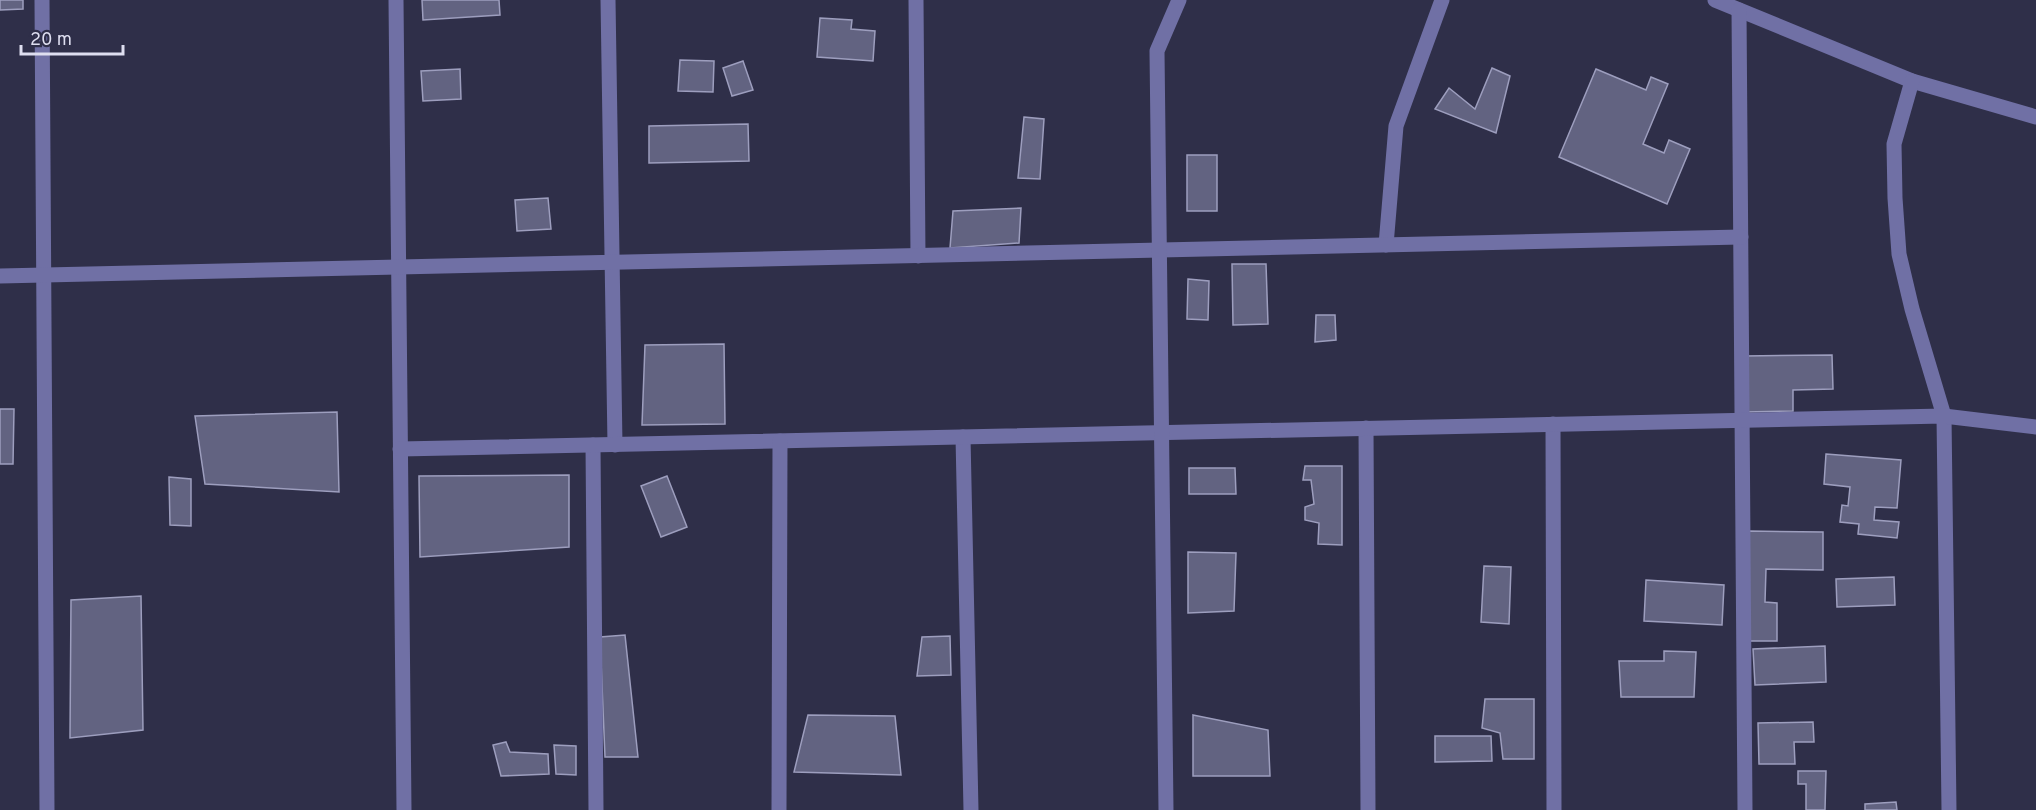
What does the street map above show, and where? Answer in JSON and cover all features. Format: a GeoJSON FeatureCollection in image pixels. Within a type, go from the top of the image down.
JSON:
{"type":"FeatureCollection","features":[{"type":"Feature","properties":{"kind":"street"},"geometry":{"type":"LineString","coordinates":[[42,0],[47,810]]}},
{"type":"Feature","properties":{"kind":"street"},"geometry":{"type":"LineString","coordinates":[[396,0],[404,810]]}},
{"type":"Feature","properties":{"kind":"street"},"geometry":{"type":"LineString","coordinates":[[608,0],[615,445]]}},
{"type":"Feature","properties":{"kind":"street"},"geometry":{"type":"LineString","coordinates":[[916,0],[918,256]]}},
{"type":"Feature","properties":{"kind":"street"},"geometry":{"type":"LineString","coordinates":[[1166,810],[1157,51],[1179,0]]}},
{"type":"Feature","properties":{"kind":"street"},"geometry":{"type":"LineString","coordinates":[[1386,245],[1396,126],[1442,0]]}},
{"type":"Feature","properties":{"kind":"street"},"geometry":{"type":"LineString","coordinates":[[1715,0],[1912,81],[2036,117]]}},
{"type":"Feature","properties":{"kind":"street"},"geometry":{"type":"LineString","coordinates":[[1739,10],[1746,810]]}},
{"type":"Feature","properties":{"kind":"street"},"geometry":{"type":"LineString","coordinates":[[1912,81],[1894,144],[1895,198],[1899,254],[1911,309],[1944,416],[1949,810]]}},
{"type":"Feature","properties":{"kind":"street"},"geometry":{"type":"LineString","coordinates":[[0,276],[1741,237]]}},
{"type":"Feature","properties":{"kind":"street"},"geometry":{"type":"LineString","coordinates":[[400,449],[1944,416],[2036,428]]}},
{"type":"Feature","properties":{"kind":"street"},"geometry":{"type":"LineString","coordinates":[[1553,424],[1554,810]]}},
{"type":"Feature","properties":{"kind":"street"},"geometry":{"type":"LineString","coordinates":[[1366,428],[1368,810]]}},
{"type":"Feature","properties":{"kind":"street"},"geometry":{"type":"LineString","coordinates":[[963,437],[971,810]]}},
{"type":"Feature","properties":{"kind":"street"},"geometry":{"type":"LineString","coordinates":[[779,810],[780,441]]}},
{"type":"Feature","properties":{"kind":"street"},"geometry":{"type":"LineString","coordinates":[[593,445],[596,810]]}},
{"type":"Feature","properties":{"kind":"building"},"geometry":{"type":"Polygon","coordinates":[[[0,0],[23,0],[23,9],[0,10],[0,0]]]}},
{"type":"Feature","properties":{"kind":"building"},"geometry":{"type":"Polygon","coordinates":[[[422,0],[499,0],[500,15],[423,20],[422,0]]]}},
{"type":"Feature","properties":{"kind":"building"},"geometry":{"type":"Polygon","coordinates":[[[820,18],[852,20],[851,29],[875,31],[873,61],[817,57],[820,18]]]}},
{"type":"Feature","properties":{"kind":"building"},"geometry":{"type":"Polygon","coordinates":[[[680,60],[714,61],[713,92],[678,91],[680,60]]]}},
{"type":"Feature","properties":{"kind":"building"},"geometry":{"type":"Polygon","coordinates":[[[743,61],[753,90],[732,96],[723,68],[743,61]]]}},
{"type":"Feature","properties":{"kind":"building"},"geometry":{"type":"Polygon","coordinates":[[[1492,68],[1510,76],[1496,133],[1435,109],[1449,88],[1475,109],[1492,68]]]}},
{"type":"Feature","properties":{"kind":"building"},"geometry":{"type":"Polygon","coordinates":[[[460,69],[461,99],[423,101],[421,71],[460,69]]]}},
{"type":"Feature","properties":{"kind":"building"},"geometry":{"type":"Polygon","coordinates":[[[1596,69],[1646,90],[1651,77],[1668,84],[1643,144],[1664,153],[1669,140],[1690,149],[1667,204],[1559,157],[1596,69]]]}},
{"type":"Feature","properties":{"kind":"building"},"geometry":{"type":"Polygon","coordinates":[[[1024,117],[1044,119],[1040,179],[1018,178],[1024,117]]]}},
{"type":"Feature","properties":{"kind":"building"},"geometry":{"type":"Polygon","coordinates":[[[748,124],[749,161],[649,163],[649,126],[748,124]]]}},
{"type":"Feature","properties":{"kind":"building"},"geometry":{"type":"Polygon","coordinates":[[[1187,155],[1217,155],[1217,211],[1187,211],[1187,155]]]}},
{"type":"Feature","properties":{"kind":"building"},"geometry":{"type":"Polygon","coordinates":[[[548,198],[551,229],[517,231],[515,200],[548,198]]]}},
{"type":"Feature","properties":{"kind":"building"},"geometry":{"type":"Polygon","coordinates":[[[1021,208],[1019,243],[950,248],[953,211],[1021,208]]]}},
{"type":"Feature","properties":{"kind":"building"},"geometry":{"type":"Polygon","coordinates":[[[1232,264],[1266,264],[1268,324],[1233,325],[1232,264]]]}},
{"type":"Feature","properties":{"kind":"building"},"geometry":{"type":"Polygon","coordinates":[[[1188,279],[1209,281],[1208,320],[1187,319],[1188,279]]]}},
{"type":"Feature","properties":{"kind":"building"},"geometry":{"type":"Polygon","coordinates":[[[1316,315],[1335,315],[1336,340],[1315,342],[1316,315]]]}},
{"type":"Feature","properties":{"kind":"building"},"geometry":{"type":"Polygon","coordinates":[[[724,344],[725,424],[642,425],[645,345],[724,344]]]}},
{"type":"Feature","properties":{"kind":"building"},"geometry":{"type":"Polygon","coordinates":[[[1832,355],[1833,389],[1793,390],[1793,411],[1745,412],[1744,356],[1832,355]]]}},
{"type":"Feature","properties":{"kind":"building"},"geometry":{"type":"Polygon","coordinates":[[[0,409],[14,409],[13,464],[0,464],[0,409]]]}},
{"type":"Feature","properties":{"kind":"building"},"geometry":{"type":"Polygon","coordinates":[[[337,412],[339,492],[205,484],[195,416],[337,412]]]}},
{"type":"Feature","properties":{"kind":"building"},"geometry":{"type":"Polygon","coordinates":[[[1826,454],[1901,460],[1897,508],[1875,507],[1874,520],[1899,522],[1897,538],[1858,534],[1859,524],[1840,522],[1842,505],[1848,506],[1850,487],[1824,484],[1826,454]]]}},
{"type":"Feature","properties":{"kind":"building"},"geometry":{"type":"Polygon","coordinates":[[[1305,466],[1342,466],[1342,545],[1318,544],[1319,523],[1305,520],[1305,507],[1314,504],[1311,480],[1303,480],[1305,466]]]}},
{"type":"Feature","properties":{"kind":"building"},"geometry":{"type":"Polygon","coordinates":[[[1189,468],[1235,468],[1236,494],[1189,494],[1189,468]]]}},
{"type":"Feature","properties":{"kind":"building"},"geometry":{"type":"Polygon","coordinates":[[[569,475],[569,547],[420,557],[419,476],[569,475]]]}},
{"type":"Feature","properties":{"kind":"building"},"geometry":{"type":"Polygon","coordinates":[[[667,476],[687,527],[661,537],[641,486],[667,476]]]}},
{"type":"Feature","properties":{"kind":"building"},"geometry":{"type":"Polygon","coordinates":[[[169,477],[191,479],[191,526],[170,525],[169,477]]]}},
{"type":"Feature","properties":{"kind":"building"},"geometry":{"type":"Polygon","coordinates":[[[1749,531],[1823,532],[1823,570],[1766,569],[1765,602],[1777,603],[1777,641],[1748,641],[1749,531]]]}},
{"type":"Feature","properties":{"kind":"building"},"geometry":{"type":"Polygon","coordinates":[[[1188,552],[1236,553],[1234,611],[1188,613],[1188,552]]]}},
{"type":"Feature","properties":{"kind":"building"},"geometry":{"type":"Polygon","coordinates":[[[1484,566],[1511,567],[1509,624],[1481,622],[1484,566]]]}},
{"type":"Feature","properties":{"kind":"building"},"geometry":{"type":"Polygon","coordinates":[[[1894,577],[1895,605],[1837,607],[1836,579],[1894,577]]]}},
{"type":"Feature","properties":{"kind":"building"},"geometry":{"type":"Polygon","coordinates":[[[1646,580],[1724,585],[1722,625],[1644,621],[1646,580]]]}},
{"type":"Feature","properties":{"kind":"building"},"geometry":{"type":"Polygon","coordinates":[[[141,596],[143,730],[70,738],[71,600],[141,596]]]}},
{"type":"Feature","properties":{"kind":"building"},"geometry":{"type":"Polygon","coordinates":[[[625,635],[638,757],[605,757],[600,637],[625,635]]]}},
{"type":"Feature","properties":{"kind":"building"},"geometry":{"type":"Polygon","coordinates":[[[950,636],[951,675],[917,676],[922,637],[950,636]]]}},
{"type":"Feature","properties":{"kind":"building"},"geometry":{"type":"Polygon","coordinates":[[[1825,646],[1826,682],[1755,685],[1753,649],[1825,646]]]}},
{"type":"Feature","properties":{"kind":"building"},"geometry":{"type":"Polygon","coordinates":[[[1664,651],[1696,652],[1694,697],[1621,697],[1619,661],[1664,661],[1664,651]]]}},
{"type":"Feature","properties":{"kind":"building"},"geometry":{"type":"Polygon","coordinates":[[[1485,699],[1534,699],[1534,759],[1503,759],[1500,733],[1482,728],[1485,699]]]}},
{"type":"Feature","properties":{"kind":"building"},"geometry":{"type":"Polygon","coordinates":[[[808,715],[895,716],[901,775],[794,772],[808,715]]]}},
{"type":"Feature","properties":{"kind":"building"},"geometry":{"type":"Polygon","coordinates":[[[1193,715],[1268,730],[1270,776],[1193,776],[1193,715]]]}},
{"type":"Feature","properties":{"kind":"building"},"geometry":{"type":"Polygon","coordinates":[[[1813,722],[1814,742],[1794,742],[1795,764],[1759,764],[1758,723],[1813,722]]]}},
{"type":"Feature","properties":{"kind":"building"},"geometry":{"type":"Polygon","coordinates":[[[1435,736],[1491,736],[1492,761],[1435,762],[1435,736]]]}},
{"type":"Feature","properties":{"kind":"building"},"geometry":{"type":"Polygon","coordinates":[[[506,742],[510,752],[548,754],[549,774],[501,776],[493,745],[506,742]]]}},
{"type":"Feature","properties":{"kind":"building"},"geometry":{"type":"Polygon","coordinates":[[[554,745],[576,746],[576,775],[556,774],[554,745]]]}},
{"type":"Feature","properties":{"kind":"building"},"geometry":{"type":"Polygon","coordinates":[[[1798,771],[1826,771],[1825,810],[1806,810],[1806,784],[1798,784],[1798,771]]]}},
{"type":"Feature","properties":{"kind":"building"},"geometry":{"type":"Polygon","coordinates":[[[1896,802],[1897,810],[1865,810],[1865,804],[1896,802]]]}}]}
